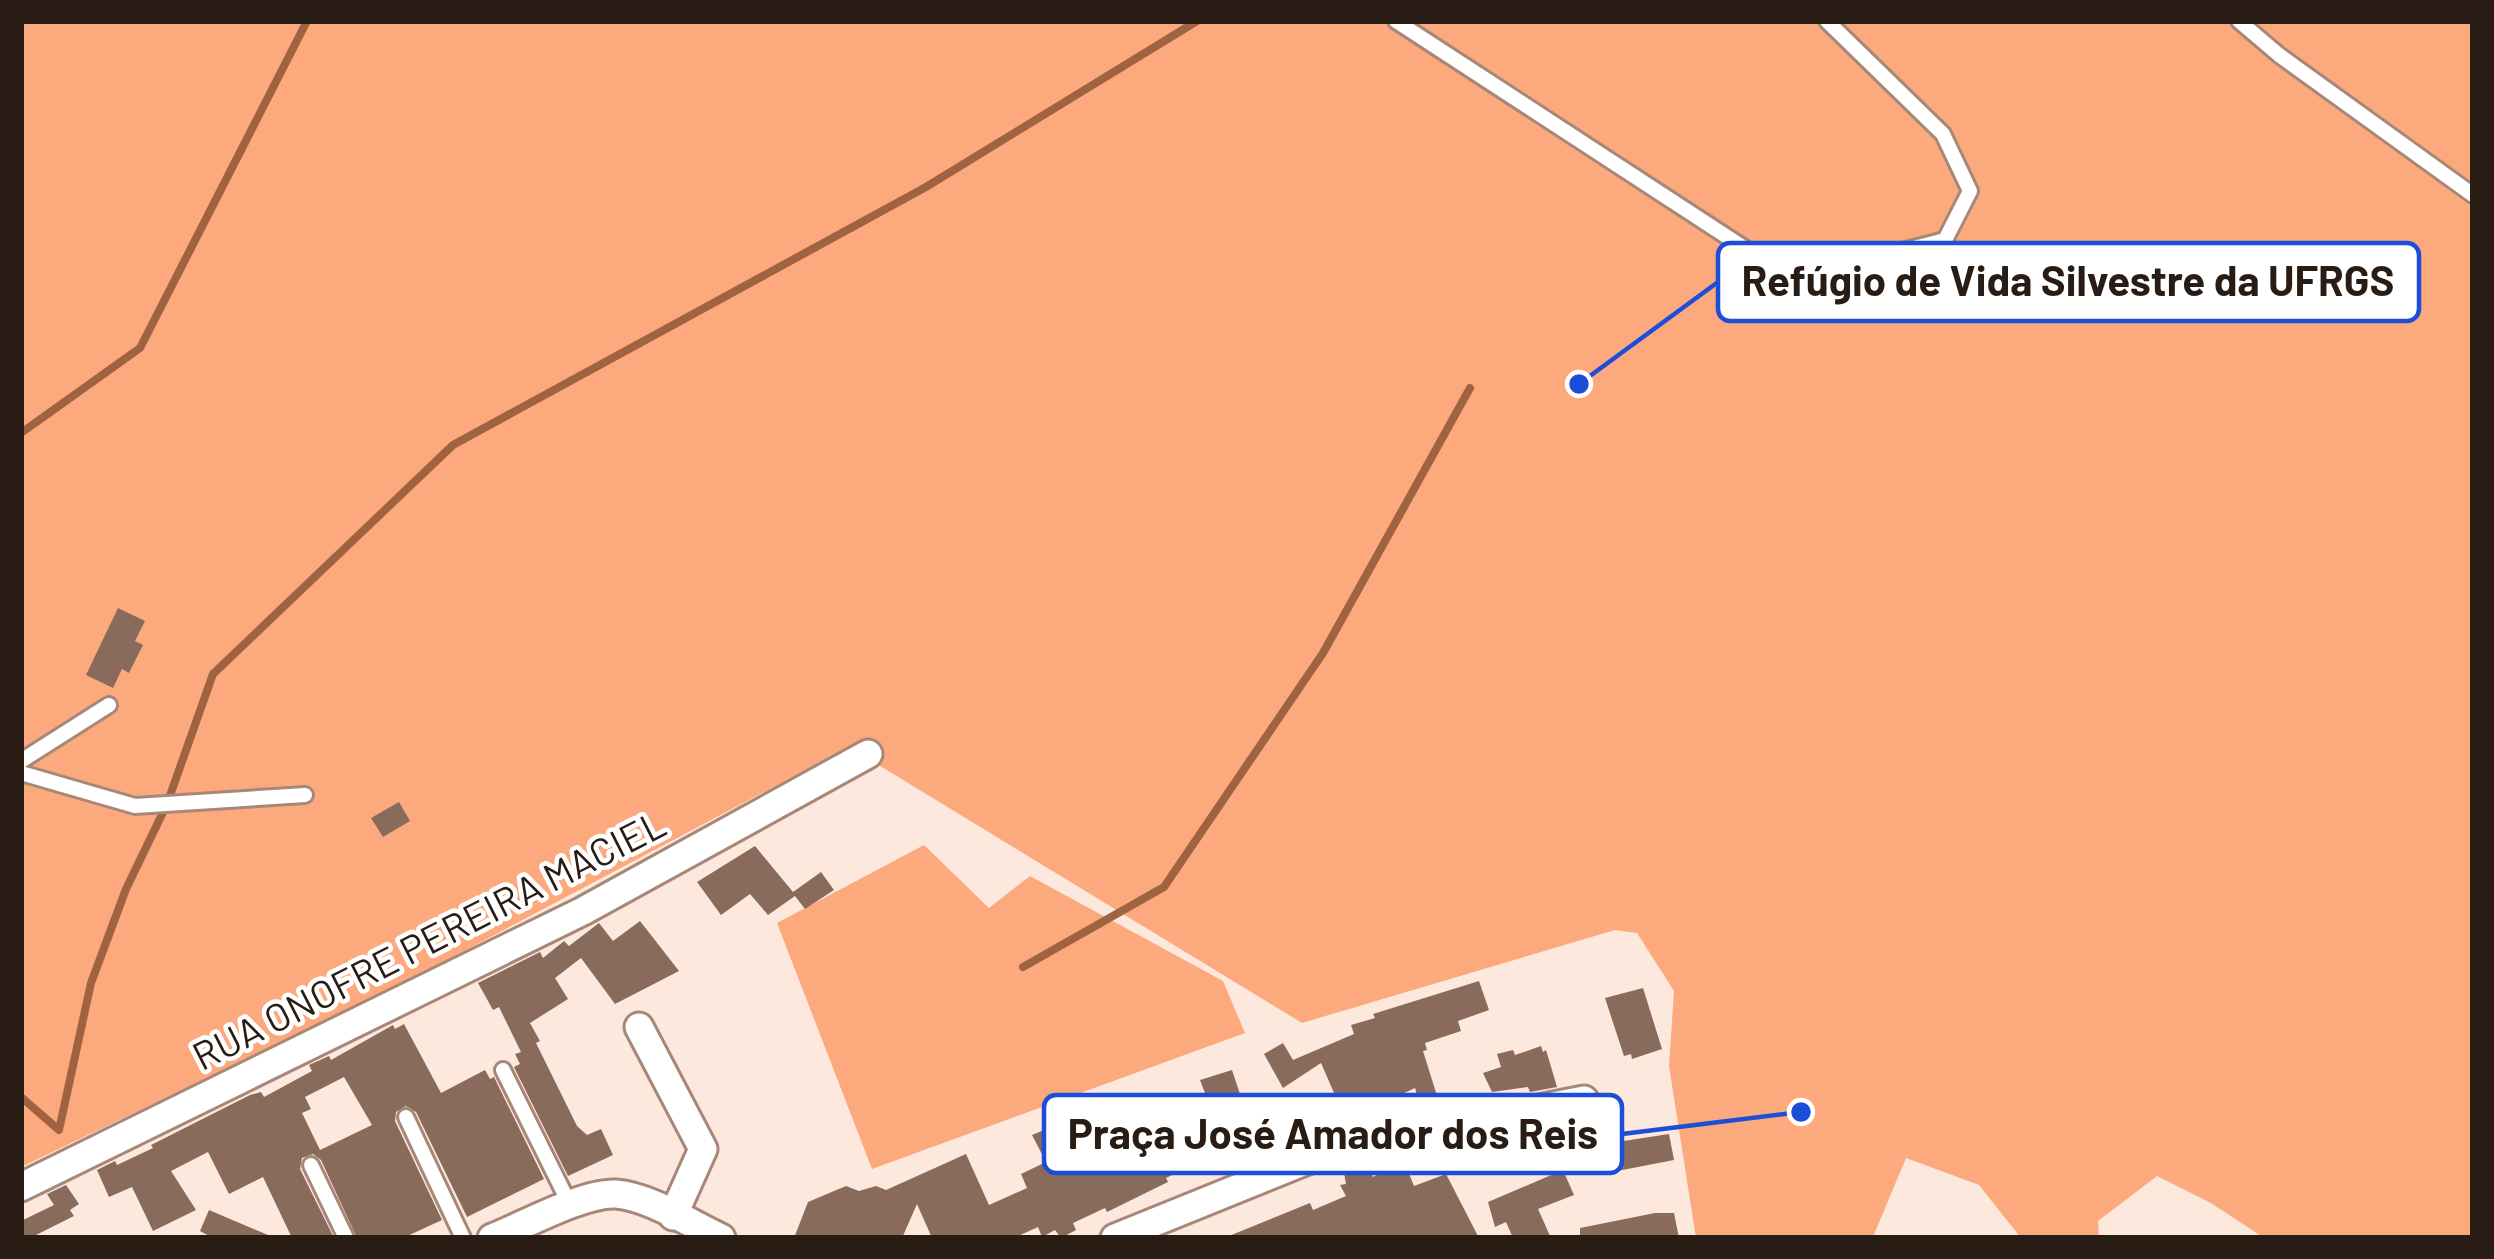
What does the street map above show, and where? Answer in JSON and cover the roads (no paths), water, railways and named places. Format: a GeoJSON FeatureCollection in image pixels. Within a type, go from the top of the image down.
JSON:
{"type":"FeatureCollection","features":[{"type":"Feature","properties":{"kind":"street","name":"RUA ONOFRE PEREIRA MACIEL"},"geometry":{"type":"LineString","coordinates":[[21,1187],[583,910],[868,754]]}},
{"type":"Feature","properties":{"kind":"street"},"geometry":{"type":"LineString","coordinates":[[639,1027],[703,1149],[674,1216]]}},
{"type":"Feature","properties":{"kind":"street"},"geometry":{"type":"LineString","coordinates":[[1115,1238],[1335,1149],[1584,1100]]}},
{"type":"Feature","properties":{"kind":"street"},"geometry":{"type":"LineString","coordinates":[[492,1238],[614,1194],[721,1238]]}},
{"type":"Feature","properties":{"kind":"lane"},"geometry":{"type":"LineString","coordinates":[[1396,21],[1753,253],[1855,263],[1945,239],[1970,191],[1943,134],[1827,21]]}},
{"type":"Feature","properties":{"kind":"lane"},"geometry":{"type":"LineString","coordinates":[[2239,21],[2473,195]]}},
{"type":"Feature","properties":{"kind":"lane"},"geometry":{"type":"LineString","coordinates":[[21,761],[109,705]]}},
{"type":"Feature","properties":{"kind":"lane"},"geometry":{"type":"LineString","coordinates":[[21,773],[135,806],[305,795]]}},
{"type":"Feature","properties":{"kind":"lane"},"geometry":{"type":"LineString","coordinates":[[503,1070],[571,1207]]}},
{"type":"Feature","properties":{"kind":"lane"},"geometry":{"type":"LineString","coordinates":[[406,1117],[463,1238]]}},
{"type":"Feature","properties":{"kind":"lane"},"geometry":{"type":"LineString","coordinates":[[311,1165],[346,1238]]}},
{"type":"Feature","properties":{"kind":"waterway"},"geometry":{"type":"LineString","coordinates":[[21,433],[140,348],[307,21]]}},
{"type":"Feature","properties":{"kind":"waterway"},"geometry":{"type":"LineString","coordinates":[[21,1097],[59,1130],[91,983],[126,889],[167,804],[213,674],[453,445],[926,187],[1197,21]]}},
{"type":"Feature","properties":{"kind":"waterway"},"geometry":{"type":"LineString","coordinates":[[1023,967],[1164,887],[1323,653],[1470,388]]}},
{"type":"Feature","properties":{"kind":"place","name":"Refúgio de Vida Silvestre da UFRGS"},"geometry":{"type":"Point","coordinates":[1579,384]}},
{"type":"Feature","properties":{"kind":"place","name":"Praça José Amador dos Reis"},"geometry":{"type":"Point","coordinates":[1801,1112]}}]}
